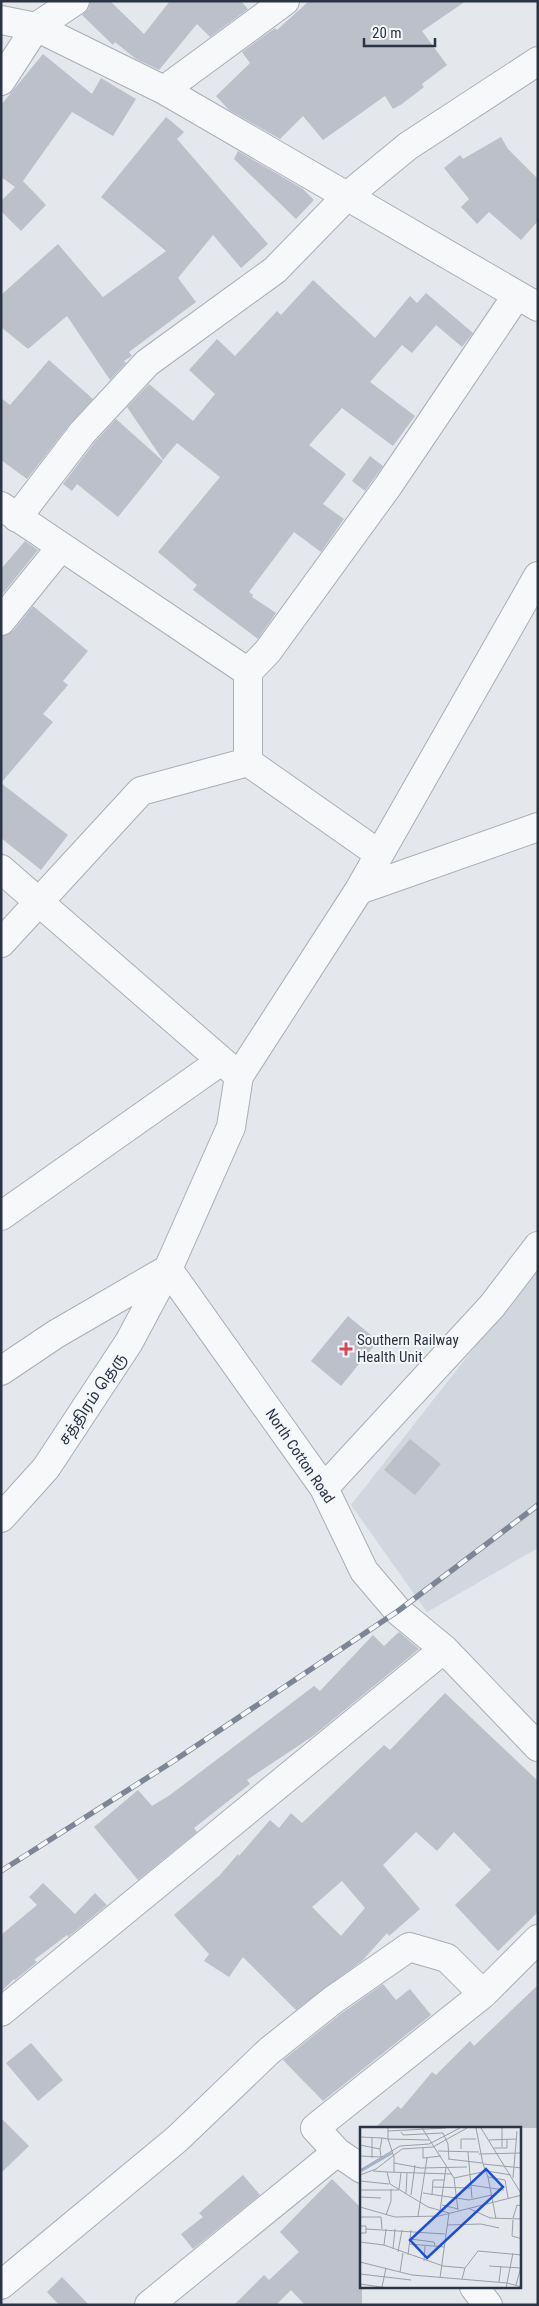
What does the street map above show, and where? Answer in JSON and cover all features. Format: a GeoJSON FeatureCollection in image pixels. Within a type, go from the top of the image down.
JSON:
{"type":"FeatureCollection","features":[{"type":"Feature","properties":{"kind":"street"},"geometry":{"type":"LineString","coordinates":[[1,81],[36,27],[75,1]]}},
{"type":"Feature","properties":{"kind":"street"},"geometry":{"type":"LineString","coordinates":[[164,90],[285,1]]}},
{"type":"Feature","properties":{"kind":"street"},"geometry":{"type":"LineString","coordinates":[[1,20],[36,27],[164,90],[527,301],[388,486],[268,651],[248,672],[248,762]]}},
{"type":"Feature","properties":{"kind":"street"},"geometry":{"type":"LineString","coordinates":[[248,672],[9,512],[147,363],[275,270],[346,197],[408,146],[538,61]]}},
{"type":"Feature","properties":{"kind":"street"},"geometry":{"type":"LineString","coordinates":[[1,621],[61,547]]}},
{"type":"Feature","properties":{"kind":"street"},"geometry":{"type":"LineString","coordinates":[[1,1216],[230,1069],[360,890],[538,576]]}},
{"type":"Feature","properties":{"kind":"street"},"geometry":{"type":"LineString","coordinates":[[248,762],[379,854]]}},
{"type":"Feature","properties":{"kind":"street"},"geometry":{"type":"LineString","coordinates":[[1,943],[141,791],[248,762]]}},
{"type":"Feature","properties":{"kind":"street"},"geometry":{"type":"LineString","coordinates":[[360,890],[538,828]]}},
{"type":"Feature","properties":{"kind":"street"},"geometry":{"type":"LineString","coordinates":[[1,869],[230,1069]]}},
{"type":"Feature","properties":{"kind":"street","name":"சத்திரம் தெரு"},"geometry":{"type":"LineString","coordinates":[[1,1518],[46,1468],[67,1437],[129,1342],[168,1269],[231,1127],[230,1069]]}},
{"type":"Feature","properties":{"kind":"street"},"geometry":{"type":"LineString","coordinates":[[324,1488],[492,1306],[538,1246]]}},
{"type":"Feature","properties":{"kind":"street"},"geometry":{"type":"LineString","coordinates":[[1,1371],[56,1334],[168,1269]]}},
{"type":"Feature","properties":{"kind":"street","name":"North Cotton Road"},"geometry":{"type":"LineString","coordinates":[[168,1269],[324,1488],[364,1571],[398,1611],[444,1649],[538,1747]]}},
{"type":"Feature","properties":{"kind":"street"},"geometry":{"type":"LineString","coordinates":[[1,2012],[444,1649]]}},
{"type":"Feature","properties":{"kind":"street"},"geometry":{"type":"LineString","coordinates":[[360,2168],[337,2152],[315,2128],[483,1994],[538,1939]]}},
{"type":"Feature","properties":{"kind":"street"},"geometry":{"type":"LineString","coordinates":[[1,2286],[177,2139],[269,2050],[333,2000],[409,1947],[447,1958],[483,1994]]}},
{"type":"Feature","properties":{"kind":"street"},"geometry":{"type":"LineString","coordinates":[[149,2305],[337,2152]]}},
{"type":"Feature","properties":{"kind":"street"},"geometry":{"type":"LineString","coordinates":[[475,2288],[488,2305]]}},
{"type":"Feature","properties":{"kind":"shaded area"},"geometry":{"type":"Polygon","coordinates":[[[538,1266],[538,1548],[427,1612],[351,1505],[538,1266]]]}},
{"type":"Feature","properties":{"kind":"building"},"geometry":{"type":"Polygon","coordinates":[[[90,1],[110,1],[144,34],[170,1],[241,1],[248,9],[210,37],[197,24],[159,70],[136,59],[115,42],[113,45],[82,15],[89,8],[90,1]]]}},
{"type":"Feature","properties":{"kind":"building"},"geometry":{"type":"Polygon","coordinates":[[[309,1],[466,1],[422,31],[447,65],[422,84],[424,87],[402,104],[393,109],[385,96],[323,140],[303,116],[280,139],[229,110],[216,96],[250,63],[242,52],[275,28],[277,30],[309,1]]]}},
{"type":"Feature","properties":{"kind":"building"},"geometry":{"type":"Polygon","coordinates":[[[43,54],[92,94],[101,78],[136,99],[113,136],[72,112],[23,181],[46,205],[21,231],[1,211],[1,201],[15,187],[1,177],[1,105],[43,54]]]}},
{"type":"Feature","properties":{"kind":"building"},"geometry":{"type":"Polygon","coordinates":[[[166,117],[184,132],[177,139],[268,244],[241,268],[213,235],[178,278],[196,302],[129,352],[132,356],[124,361],[126,363],[110,380],[67,316],[28,349],[1,327],[1,295],[58,244],[103,297],[166,251],[101,197],[166,117]]]}},
{"type":"Feature","properties":{"kind":"building"},"geometry":{"type":"Polygon","coordinates":[[[501,137],[508,149],[538,179],[538,221],[521,240],[489,212],[477,224],[461,207],[469,199],[444,168],[460,155],[463,159],[501,137]]]}},
{"type":"Feature","properties":{"kind":"building"},"geometry":{"type":"Polygon","coordinates":[[[238,151],[303,189],[314,200],[296,219],[234,159],[238,151]]]}},
{"type":"Feature","properties":{"kind":"building"},"geometry":{"type":"Polygon","coordinates":[[[313,280],[375,338],[410,296],[417,303],[426,293],[473,333],[462,347],[436,325],[412,353],[402,345],[370,382],[415,416],[393,446],[342,408],[309,445],[346,474],[323,504],[344,519],[321,552],[294,532],[249,592],[253,595],[252,597],[276,613],[258,639],[193,590],[197,585],[158,552],[220,477],[177,443],[163,460],[127,407],[149,384],[193,421],[215,394],[189,370],[217,339],[235,356],[277,311],[281,315],[313,280]]]}},
{"type":"Feature","properties":{"kind":"building"},"geometry":{"type":"Polygon","coordinates":[[[49,360],[93,399],[70,424],[27,479],[1,460],[1,398],[10,405],[49,360]]]}},
{"type":"Feature","properties":{"kind":"building"},"geometry":{"type":"Polygon","coordinates":[[[116,419],[163,461],[118,517],[77,484],[72,491],[63,484],[94,443],[116,419]]]}},
{"type":"Feature","properties":{"kind":"building"},"geometry":{"type":"Polygon","coordinates":[[[370,456],[383,466],[365,491],[352,481],[370,456]]]}},
{"type":"Feature","properties":{"kind":"building"},"geometry":{"type":"Polygon","coordinates":[[[25,541],[38,550],[1,596],[1,569],[25,541]]]}},
{"type":"Feature","properties":{"kind":"building"},"geometry":{"type":"Polygon","coordinates":[[[33,606],[88,651],[63,681],[68,685],[43,714],[53,722],[1,783],[1,636],[13,631],[33,606]]]}},
{"type":"Feature","properties":{"kind":"building"},"geometry":{"type":"Polygon","coordinates":[[[1,783],[68,835],[41,870],[1,838],[1,783]]]}},
{"type":"Feature","properties":{"kind":"building"},"geometry":{"type":"Polygon","coordinates":[[[348,1316],[378,1341],[341,1386],[311,1361],[348,1316]]]}},
{"type":"Feature","properties":{"kind":"building"},"geometry":{"type":"Polygon","coordinates":[[[410,1439],[441,1464],[415,1495],[384,1470],[410,1439]]]}},
{"type":"Feature","properties":{"kind":"building"},"geometry":{"type":"Polygon","coordinates":[[[399,1632],[419,1649],[313,1736],[247,1780],[250,1784],[194,1828],[197,1832],[138,1880],[94,1827],[138,1790],[152,1806],[170,1795],[314,1686],[320,1691],[373,1635],[384,1646],[399,1632]]]}},
{"type":"Feature","properties":{"kind":"building"},"geometry":{"type":"Polygon","coordinates":[[[445,1693],[538,1781],[538,1912],[498,1951],[455,1905],[491,1870],[454,1832],[437,1851],[416,1832],[383,1865],[420,1909],[389,1936],[387,1933],[363,1960],[296,2010],[243,1957],[229,1977],[204,1961],[209,1954],[174,1915],[220,1875],[270,1820],[279,1828],[291,1813],[302,1823],[384,1745],[390,1750],[445,1693]],[[342,1881],[312,1907],[341,1936],[365,1908],[342,1881]]]}},
{"type":"Feature","properties":{"kind":"building"},"geometry":{"type":"Polygon","coordinates":[[[43,1883],[75,1914],[95,1893],[107,1905],[68,1937],[67,1935],[34,1960],[37,1962],[14,1979],[1,1992],[1,1935],[37,1905],[29,1897],[43,1883]]]}},
{"type":"Feature","properties":{"kind":"building"},"geometry":{"type":"Polygon","coordinates":[[[383,1984],[396,2000],[410,1989],[431,2015],[323,2101],[283,2060],[342,2013],[383,1984]]]}},
{"type":"Feature","properties":{"kind":"building"},"geometry":{"type":"Polygon","coordinates":[[[538,1985],[538,2128],[376,2127],[398,2106],[401,2109],[432,2072],[436,2075],[470,2041],[474,2046],[538,1985]]]}},
{"type":"Feature","properties":{"kind":"building"},"geometry":{"type":"Polygon","coordinates":[[[31,2043],[63,2080],[38,2101],[6,2063],[31,2043]]]}},
{"type":"Feature","properties":{"kind":"building"},"geometry":{"type":"Polygon","coordinates":[[[1,2118],[29,2146],[1,2173],[1,2118]]]}},
{"type":"Feature","properties":{"kind":"building"},"geometry":{"type":"Polygon","coordinates":[[[243,2175],[260,2195],[193,2249],[181,2234],[203,2217],[199,2213],[243,2175]]]}},
{"type":"Feature","properties":{"kind":"building"},"geometry":{"type":"Polygon","coordinates":[[[332,2179],[360,2207],[360,2288],[362,2288],[362,2305],[305,2305],[291,2290],[276,2305],[234,2305],[264,2275],[269,2280],[299,2252],[280,2232],[332,2179]]]}},
{"type":"Feature","properties":{"kind":"building"},"geometry":{"type":"Polygon","coordinates":[[[62,2277],[89,2305],[59,2305],[47,2292],[62,2277]]]}},
{"type":"Feature","properties":{"kind":"railway"},"geometry":{"type":"LineString","coordinates":[[1,1871],[172,1762],[398,1611],[538,1505]]}},
{"type":"Feature","properties":{"kind":"place","name":"Southern Railway Health Unit"},"geometry":{"type":"Point","coordinates":[346,1349]}}]}
